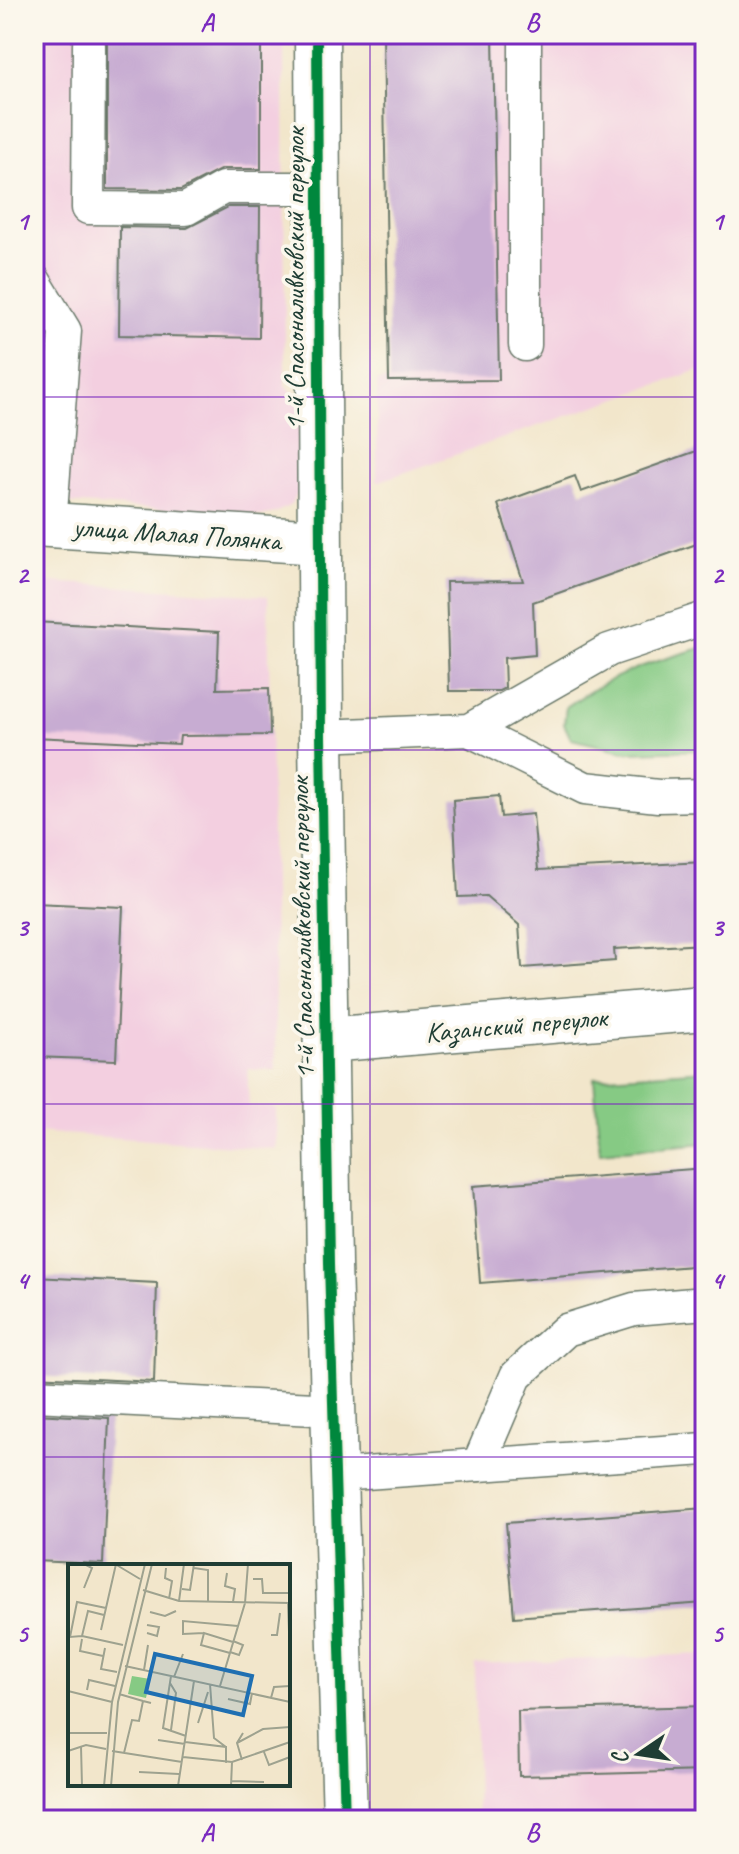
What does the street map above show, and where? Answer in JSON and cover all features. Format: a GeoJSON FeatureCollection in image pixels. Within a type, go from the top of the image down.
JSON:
{"type":"FeatureCollection","features":[{"type":"Feature","properties":{"kind":"street","name":"1-й Спасоналивковский переулок"},"geometry":{"type":"LineString","coordinates":[[317,34],[319,542],[329,1264],[345,1820]]}},
{"type":"Feature","properties":{"kind":"street","name":"улица Малая Полянка"},"geometry":{"type":"LineString","coordinates":[[42,524],[319,542]]}},
{"type":"Feature","properties":{"kind":"street","name":"Казанский переулок"},"geometry":{"type":"LineString","coordinates":[[327,1040],[705,1008]]}},
{"type":"Feature","properties":{"kind":"lane"},"geometry":{"type":"LineString","coordinates":[[525,34],[525,345]]}},
{"type":"Feature","properties":{"kind":"lane"},"geometry":{"type":"LineString","coordinates":[[89,45],[88,208],[186,209],[223,188],[318,188]]}},
{"type":"Feature","properties":{"kind":"lane"},"geometry":{"type":"LineString","coordinates":[[34,280],[65,331],[42,524]]}},
{"type":"Feature","properties":{"kind":"lane"},"geometry":{"type":"LineString","coordinates":[[321,736],[469,730],[609,650],[705,618]]}},
{"type":"Feature","properties":{"kind":"lane"},"geometry":{"type":"LineString","coordinates":[[469,730],[585,788],[658,796],[705,795]]}},
{"type":"Feature","properties":{"kind":"lane"},"geometry":{"type":"LineString","coordinates":[[478,1465],[516,1376],[566,1330],[634,1309],[705,1303]]}},
{"type":"Feature","properties":{"kind":"lane"},"geometry":{"type":"LineString","coordinates":[[34,1395],[335,1410]]}},
{"type":"Feature","properties":{"kind":"lane"},"geometry":{"type":"LineString","coordinates":[[337,1475],[705,1449]]}},
{"type":"Feature","properties":{"kind":"shaded area"},"geometry":{"type":"Polygon","coordinates":[[[34,34],[284,34],[285,386],[301,399],[298,494],[289,506],[261,516],[34,501],[34,34]]]}},
{"type":"Feature","properties":{"kind":"shaded area"},"geometry":{"type":"Polygon","coordinates":[[[383,34],[705,34],[705,368],[377,482],[377,381],[389,380],[383,34]]]}},
{"type":"Feature","properties":{"kind":"shaded area"},"geometry":{"type":"Polygon","coordinates":[[[34,581],[268,596],[276,1070],[248,1069],[248,1085],[249,1106],[276,1108],[277,1149],[34,1132],[34,581]]]}},
{"type":"Feature","properties":{"kind":"shaded area"},"geometry":{"type":"Polygon","coordinates":[[[705,1654],[705,1820],[477,1820],[475,1664],[705,1654]]]}},
{"type":"Feature","properties":{"kind":"green space"},"geometry":{"type":"Polygon","coordinates":[[[705,647],[705,750],[627,752],[571,739],[564,724],[566,707],[633,670],[705,647]]]}},
{"type":"Feature","properties":{"kind":"green space"},"geometry":{"type":"Polygon","coordinates":[[[705,1070],[705,1143],[600,1152],[594,1078],[705,1070]]]}},
{"type":"Feature","properties":{"kind":"building"},"geometry":{"type":"Polygon","coordinates":[[[107,34],[261,34],[261,169],[222,169],[181,190],[107,189],[107,34]]]}},
{"type":"Feature","properties":{"kind":"building"},"geometry":{"type":"Polygon","coordinates":[[[383,34],[493,34],[499,380],[389,381],[383,34]]]}},
{"type":"Feature","properties":{"kind":"building"},"geometry":{"type":"Polygon","coordinates":[[[228,207],[260,207],[259,338],[119,335],[120,227],[187,228],[228,207]]]}},
{"type":"Feature","properties":{"kind":"building"},"geometry":{"type":"Polygon","coordinates":[[[705,448],[705,541],[533,602],[535,655],[504,658],[505,688],[499,691],[449,691],[446,582],[523,581],[498,504],[575,476],[581,492],[705,448]]]}},
{"type":"Feature","properties":{"kind":"building"},"geometry":{"type":"Polygon","coordinates":[[[34,622],[219,632],[217,689],[269,688],[270,735],[180,736],[179,744],[34,737],[34,622]]]}},
{"type":"Feature","properties":{"kind":"building"},"geometry":{"type":"Polygon","coordinates":[[[499,796],[501,817],[533,814],[538,870],[705,862],[705,944],[614,949],[615,961],[522,968],[519,925],[486,896],[458,897],[453,800],[499,796]]]}},
{"type":"Feature","properties":{"kind":"building"},"geometry":{"type":"Polygon","coordinates":[[[34,903],[123,907],[116,1060],[34,1057],[34,903]]]}},
{"type":"Feature","properties":{"kind":"building"},"geometry":{"type":"Polygon","coordinates":[[[705,1168],[705,1265],[480,1283],[473,1186],[705,1168]]]}},
{"type":"Feature","properties":{"kind":"building"},"geometry":{"type":"Polygon","coordinates":[[[34,1277],[157,1283],[154,1382],[34,1376],[34,1277]]]}},
{"type":"Feature","properties":{"kind":"building"},"geometry":{"type":"Polygon","coordinates":[[[34,1414],[109,1418],[103,1564],[34,1561],[34,1414]]]}},
{"type":"Feature","properties":{"kind":"building"},"geometry":{"type":"Polygon","coordinates":[[[705,1508],[705,1603],[514,1617],[506,1523],[705,1508]]]}},
{"type":"Feature","properties":{"kind":"building"},"geometry":{"type":"Polygon","coordinates":[[[705,1706],[705,1771],[519,1776],[518,1711],[705,1706]]]}},
{"type":"Feature","properties":{"kind":"cycle path"},"geometry":{"type":"LineString","coordinates":[[317,34],[321,736],[329,1264],[345,1820]]}}]}
